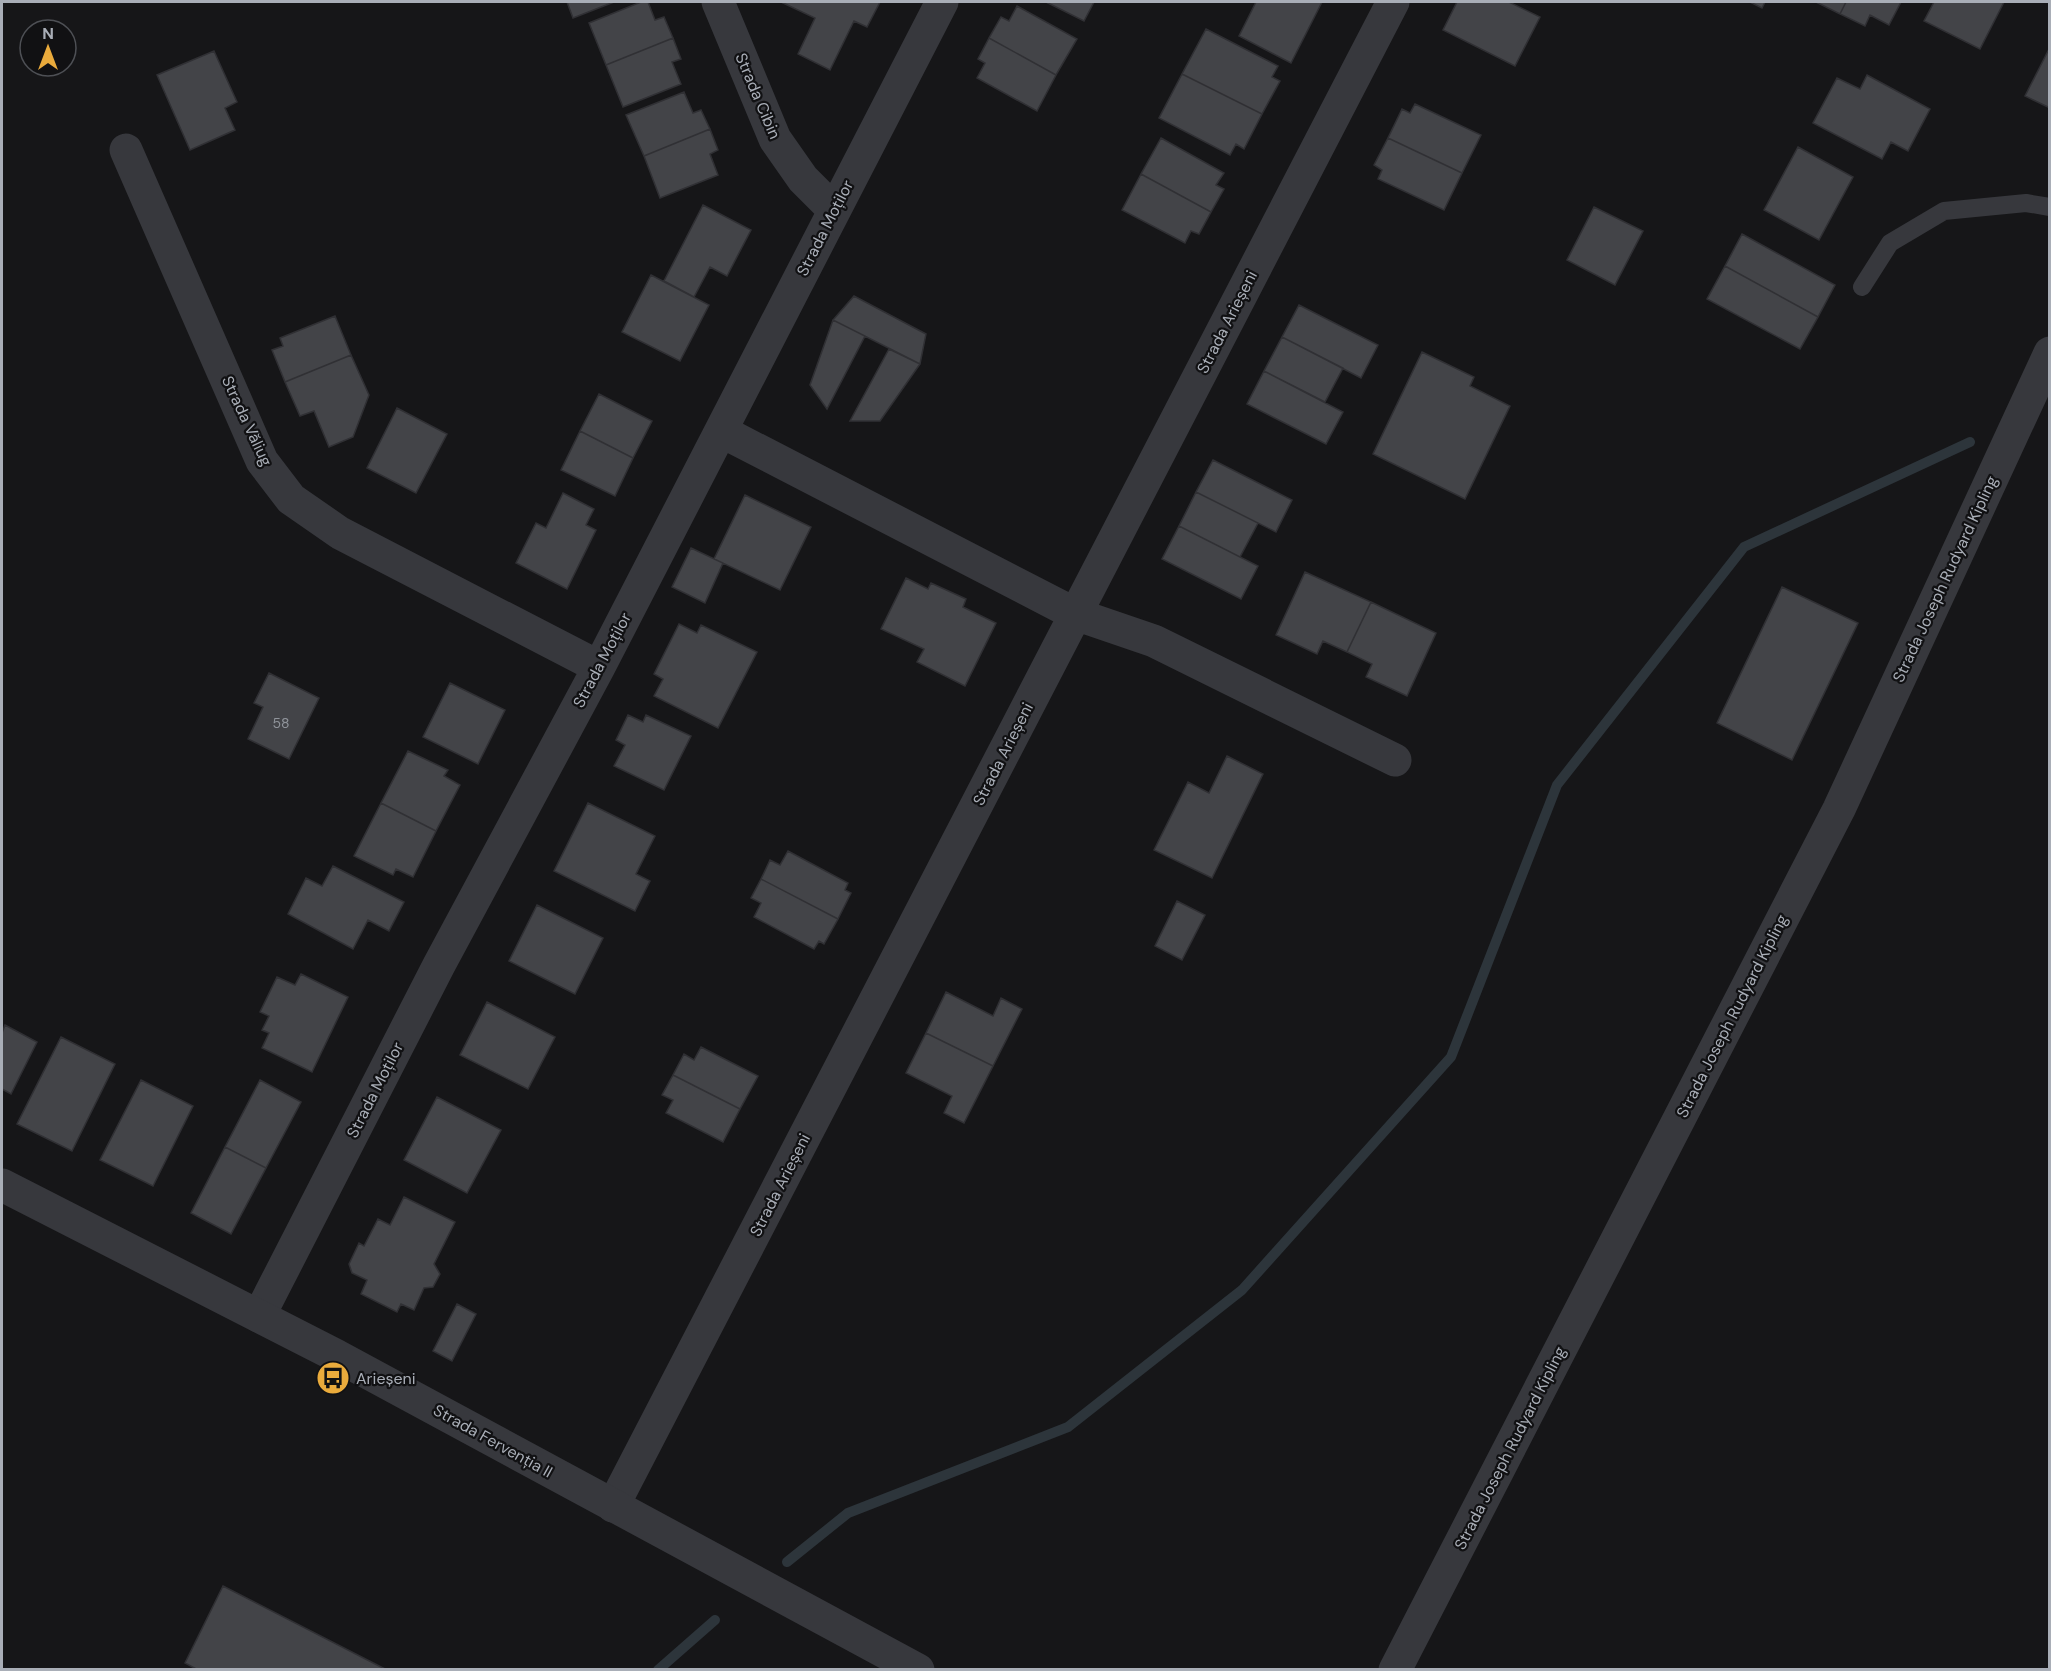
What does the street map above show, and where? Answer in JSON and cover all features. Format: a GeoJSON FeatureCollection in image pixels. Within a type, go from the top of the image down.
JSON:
{"type":"FeatureCollection","features":[{"type":"Feature","properties":{"kind":"street","name":"Strada Cibin"},"geometry":{"type":"LineString","coordinates":[[718,2],[775,139],[803,179],[834,210]]}},
{"type":"Feature","properties":{"kind":"street","name":"Strada Moților"},"geometry":{"type":"LineString","coordinates":[[260,1316],[439,965],[599,667],[942,2]]}},
{"type":"Feature","properties":{"kind":"street","name":"Strada Arieșeni"},"geometry":{"type":"LineString","coordinates":[[613,1506],[1393,2]]}},
{"type":"Feature","properties":{"kind":"street","name":"Strada Văliug"},"geometry":{"type":"LineString","coordinates":[[126,150],[262,461],[291,499],[340,533],[599,667]]}},
{"type":"Feature","properties":{"kind":"street","name":"Strada Joseph Rudyard Kipling"},"geometry":{"type":"LineString","coordinates":[[1395,1670],[1839,809],[2049,353]]}},
{"type":"Feature","properties":{"kind":"street"},"geometry":{"type":"LineString","coordinates":[[721,431],[1076,614],[1154,641],[1395,760]]}},
{"type":"Feature","properties":{"kind":"street","name":"Strada Fervenția II"},"geometry":{"type":"LineString","coordinates":[[2,1185],[337,1356],[918,1670]]}},
{"type":"Feature","properties":{"kind":"lane"},"geometry":{"type":"LineString","coordinates":[[1863,287],[1890,243],[1944,211],[2026,203],[2049,207]]}},
{"type":"Feature","properties":{"kind":"building"},"geometry":{"type":"Polygon","coordinates":[[[567,2],[614,2],[573,18],[567,2]]]}},
{"type":"Feature","properties":{"kind":"building"},"geometry":{"type":"Polygon","coordinates":[[[641,2],[648,2],[655,20],[664,17],[673,38],[606,65],[589,23],[641,2]]]}},
{"type":"Feature","properties":{"kind":"building"},"geometry":{"type":"Polygon","coordinates":[[[781,2],[880,2],[867,27],[854,21],[830,70],[798,54],[815,18],[781,2]]]}},
{"type":"Feature","properties":{"kind":"building"},"geometry":{"type":"Polygon","coordinates":[[[1046,2],[1094,2],[1084,21],[1046,2]]]}},
{"type":"Feature","properties":{"kind":"building"},"geometry":{"type":"Polygon","coordinates":[[[1256,2],[1322,2],[1291,63],[1239,36],[1256,2]]]}},
{"type":"Feature","properties":{"kind":"building"},"geometry":{"type":"Polygon","coordinates":[[[1457,2],[1509,2],[1540,17],[1515,66],[1443,30],[1457,2]]]}},
{"type":"Feature","properties":{"kind":"building"},"geometry":{"type":"Polygon","coordinates":[[[1750,2],[1765,2],[1762,8],[1750,2]]]}},
{"type":"Feature","properties":{"kind":"building"},"geometry":{"type":"Polygon","coordinates":[[[1816,2],[1846,2],[1840,14],[1816,2]]]}},
{"type":"Feature","properties":{"kind":"building"},"geometry":{"type":"Polygon","coordinates":[[[1846,2],[1901,2],[1889,25],[1870,15],[1865,26],[1840,14],[1846,2]]]}},
{"type":"Feature","properties":{"kind":"building"},"geometry":{"type":"Polygon","coordinates":[[[1934,2],[2004,2],[1980,49],[1924,21],[1934,2]]]}},
{"type":"Feature","properties":{"kind":"building"},"geometry":{"type":"Polygon","coordinates":[[[1017,6],[1077,39],[1056,75],[989,38],[1001,17],[1009,21],[1017,6]]]}},
{"type":"Feature","properties":{"kind":"building"},"geometry":{"type":"Polygon","coordinates":[[[1206,29],[1278,66],[1272,77],[1280,81],[1262,114],[1182,74],[1206,29]]]}},
{"type":"Feature","properties":{"kind":"building"},"geometry":{"type":"Polygon","coordinates":[[[673,38],[681,59],[672,62],[681,84],[623,107],[606,65],[673,38]]]}},
{"type":"Feature","properties":{"kind":"building"},"geometry":{"type":"Polygon","coordinates":[[[989,38],[1056,75],[1037,111],[977,78],[985,63],[978,59],[989,38]]]}},
{"type":"Feature","properties":{"kind":"building"},"geometry":{"type":"Polygon","coordinates":[[[2050,47],[2050,108],[2025,96],[2050,47]]]}},
{"type":"Feature","properties":{"kind":"building"},"geometry":{"type":"Polygon","coordinates":[[[214,51],[237,102],[225,108],[235,130],[190,150],[157,75],[214,51]]]}},
{"type":"Feature","properties":{"kind":"building"},"geometry":{"type":"Polygon","coordinates":[[[1182,74],[1262,114],[1244,149],[1236,144],[1230,155],[1159,118],[1182,74]]]}},
{"type":"Feature","properties":{"kind":"building"},"geometry":{"type":"Polygon","coordinates":[[[1867,75],[1930,109],[1908,151],[1891,142],[1882,159],[1813,123],[1837,78],[1860,89],[1867,75]]]}},
{"type":"Feature","properties":{"kind":"building"},"geometry":{"type":"Polygon","coordinates":[[[684,92],[693,113],[701,110],[710,129],[644,156],[626,115],[684,92]]]}},
{"type":"Feature","properties":{"kind":"building"},"geometry":{"type":"Polygon","coordinates":[[[1415,104],[1481,135],[1462,173],[1388,138],[1402,109],[1410,113],[1415,104]]]}},
{"type":"Feature","properties":{"kind":"building"},"geometry":{"type":"Polygon","coordinates":[[[710,129],[718,150],[710,154],[718,175],[660,198],[644,156],[710,129]]]}},
{"type":"Feature","properties":{"kind":"building"},"geometry":{"type":"Polygon","coordinates":[[[1161,138],[1224,173],[1216,185],[1224,189],[1211,212],[1141,174],[1161,138]]]}},
{"type":"Feature","properties":{"kind":"building"},"geometry":{"type":"Polygon","coordinates":[[[1388,138],[1462,173],[1444,210],[1378,179],[1382,170],[1374,165],[1388,138]]]}},
{"type":"Feature","properties":{"kind":"building"},"geometry":{"type":"Polygon","coordinates":[[[1798,147],[1853,177],[1819,240],[1764,210],[1798,147]]]}},
{"type":"Feature","properties":{"kind":"building"},"geometry":{"type":"Polygon","coordinates":[[[1141,174],[1211,212],[1199,234],[1191,231],[1185,243],[1122,210],[1141,174]]]}},
{"type":"Feature","properties":{"kind":"building"},"geometry":{"type":"Polygon","coordinates":[[[703,205],[751,230],[727,276],[710,267],[694,297],[664,281],[703,205]]]}},
{"type":"Feature","properties":{"kind":"building"},"geometry":{"type":"Polygon","coordinates":[[[1594,207],[1643,231],[1615,285],[1567,260],[1594,207]]]}},
{"type":"Feature","properties":{"kind":"building"},"geometry":{"type":"Polygon","coordinates":[[[1742,234],[1835,285],[1818,317],[1725,266],[1742,234]]]}},
{"type":"Feature","properties":{"kind":"building"},"geometry":{"type":"Polygon","coordinates":[[[1725,266],[1818,317],[1800,349],[1707,299],[1725,266]]]}},
{"type":"Feature","properties":{"kind":"building"},"geometry":{"type":"Polygon","coordinates":[[[651,275],[709,305],[680,361],[622,332],[651,275]]]}},
{"type":"Feature","properties":{"kind":"building"},"geometry":{"type":"Polygon","coordinates":[[[854,296],[926,334],[920,364],[833,320],[854,296]]]}},
{"type":"Feature","properties":{"kind":"building"},"geometry":{"type":"Polygon","coordinates":[[[1299,305],[1378,345],[1361,378],[1282,337],[1299,305]]]}},
{"type":"Feature","properties":{"kind":"building"},"geometry":{"type":"Polygon","coordinates":[[[335,316],[351,355],[285,382],[272,350],[283,346],[280,338],[335,316]]]}},
{"type":"Feature","properties":{"kind":"building"},"geometry":{"type":"Polygon","coordinates":[[[833,320],[865,336],[827,409],[810,385],[833,320]]]}},
{"type":"Feature","properties":{"kind":"building"},"geometry":{"type":"Polygon","coordinates":[[[1282,337],[1343,368],[1325,402],[1264,371],[1282,337]]]}},
{"type":"Feature","properties":{"kind":"building"},"geometry":{"type":"Polygon","coordinates":[[[889,349],[920,364],[880,421],[850,421],[889,349]]]}},
{"type":"Feature","properties":{"kind":"building"},"geometry":{"type":"Polygon","coordinates":[[[1422,352],[1474,377],[1470,386],[1510,406],[1465,499],[1373,454],[1422,352]]]}},
{"type":"Feature","properties":{"kind":"building"},"geometry":{"type":"Polygon","coordinates":[[[351,355],[369,395],[353,437],[329,447],[314,411],[300,416],[285,382],[351,355]]]}},
{"type":"Feature","properties":{"kind":"building"},"geometry":{"type":"Polygon","coordinates":[[[1264,371],[1343,412],[1326,444],[1247,404],[1264,371]]]}},
{"type":"Feature","properties":{"kind":"building"},"geometry":{"type":"Polygon","coordinates":[[[599,394],[652,421],[633,458],[580,431],[599,394]]]}},
{"type":"Feature","properties":{"kind":"building"},"geometry":{"type":"Polygon","coordinates":[[[397,408],[447,434],[416,493],[367,468],[397,408]]]}},
{"type":"Feature","properties":{"kind":"building"},"geometry":{"type":"Polygon","coordinates":[[[580,431],[633,458],[615,496],[561,470],[580,431]]]}},
{"type":"Feature","properties":{"kind":"building"},"geometry":{"type":"Polygon","coordinates":[[[1213,460],[1292,500],[1276,532],[1196,492],[1213,460]]]}},
{"type":"Feature","properties":{"kind":"building"},"geometry":{"type":"Polygon","coordinates":[[[1196,492],[1258,523],[1240,557],[1179,526],[1196,492]]]}},
{"type":"Feature","properties":{"kind":"building"},"geometry":{"type":"Polygon","coordinates":[[[563,493],[594,509],[586,525],[596,530],[567,589],[516,563],[536,523],[546,528],[563,493]]]}},
{"type":"Feature","properties":{"kind":"building"},"geometry":{"type":"Polygon","coordinates":[[[745,495],[811,527],[780,590],[714,559],[745,495]]]}},
{"type":"Feature","properties":{"kind":"building"},"geometry":{"type":"Polygon","coordinates":[[[1179,526],[1258,566],[1241,599],[1162,559],[1179,526]]]}},
{"type":"Feature","properties":{"kind":"building"},"geometry":{"type":"Polygon","coordinates":[[[691,548],[723,563],[705,603],[672,587],[691,548]]]}},
{"type":"Feature","properties":{"kind":"building"},"geometry":{"type":"Polygon","coordinates":[[[1305,572],[1371,602],[1347,652],[1323,641],[1317,654],[1276,635],[1305,572]]]}},
{"type":"Feature","properties":{"kind":"building"},"geometry":{"type":"Polygon","coordinates":[[[906,578],[928,589],[931,583],[966,599],[963,607],[996,623],[965,686],[917,662],[924,649],[881,629],[906,578]]]}},
{"type":"Feature","properties":{"kind":"building"},"geometry":{"type":"Polygon","coordinates":[[[1782,587],[1858,623],[1792,760],[1717,723],[1782,587]]]}},
{"type":"Feature","properties":{"kind":"building"},"geometry":{"type":"Polygon","coordinates":[[[1371,602],[1436,633],[1407,696],[1366,677],[1372,664],[1347,652],[1371,602]]]}},
{"type":"Feature","properties":{"kind":"building"},"geometry":{"type":"Polygon","coordinates":[[[679,624],[697,633],[701,625],[757,652],[718,728],[654,696],[663,679],[654,674],[679,624]]]}},
{"type":"Feature","properties":{"kind":"building"},"geometry":{"type":"Polygon","coordinates":[[[269,673],[319,698],[289,759],[248,739],[263,707],[254,703],[269,673]]]}},
{"type":"Feature","properties":{"kind":"building"},"geometry":{"type":"Polygon","coordinates":[[[450,683],[505,710],[478,764],[423,737],[450,683]]]}},
{"type":"Feature","properties":{"kind":"building"},"geometry":{"type":"Polygon","coordinates":[[[628,715],[643,722],[646,715],[691,736],[664,790],[614,766],[625,745],[616,740],[628,715]]]}},
{"type":"Feature","properties":{"kind":"building"},"geometry":{"type":"Polygon","coordinates":[[[408,751],[448,770],[444,776],[460,785],[436,831],[381,803],[408,751]]]}},
{"type":"Feature","properties":{"kind":"building"},"geometry":{"type":"Polygon","coordinates":[[[1227,756],[1263,774],[1212,878],[1154,850],[1188,782],[1209,793],[1227,756]]]}},
{"type":"Feature","properties":{"kind":"building"},"geometry":{"type":"Polygon","coordinates":[[[381,803],[436,831],[413,877],[396,869],[393,875],[354,856],[381,803]]]}},
{"type":"Feature","properties":{"kind":"building"},"geometry":{"type":"Polygon","coordinates":[[[588,803],[655,836],[636,874],[650,881],[635,911],[554,871],[588,803]]]}},
{"type":"Feature","properties":{"kind":"building"},"geometry":{"type":"Polygon","coordinates":[[[788,851],[848,883],[845,890],[851,893],[838,919],[761,879],[770,860],[780,865],[788,851]]]}},
{"type":"Feature","properties":{"kind":"building"},"geometry":{"type":"Polygon","coordinates":[[[333,866],[404,902],[389,931],[368,920],[353,949],[288,914],[306,878],[322,886],[333,866]]]}},
{"type":"Feature","properties":{"kind":"building"},"geometry":{"type":"Polygon","coordinates":[[[761,879],[838,919],[824,944],[819,941],[814,949],[754,917],[761,903],[751,898],[761,879]]]}},
{"type":"Feature","properties":{"kind":"building"},"geometry":{"type":"Polygon","coordinates":[[[1177,901],[1205,915],[1182,960],[1155,946],[1177,901]]]}},
{"type":"Feature","properties":{"kind":"building"},"geometry":{"type":"Polygon","coordinates":[[[537,905],[603,938],[575,994],[509,961],[537,905]]]}},
{"type":"Feature","properties":{"kind":"building"},"geometry":{"type":"Polygon","coordinates":[[[301,974],[348,997],[312,1072],[262,1048],[269,1033],[262,1030],[269,1016],[260,1012],[277,977],[295,985],[301,974]]]}},
{"type":"Feature","properties":{"kind":"building"},"geometry":{"type":"Polygon","coordinates":[[[946,992],[993,1016],[1001,998],[1022,1009],[993,1066],[926,1033],[946,992]]]}},
{"type":"Feature","properties":{"kind":"building"},"geometry":{"type":"Polygon","coordinates":[[[487,1002],[555,1037],[528,1089],[460,1055],[487,1002]]]}},
{"type":"Feature","properties":{"kind":"building"},"geometry":{"type":"Polygon","coordinates":[[[5,1025],[37,1042],[11,1094],[2,1089],[2,1033],[5,1025]]]}},
{"type":"Feature","properties":{"kind":"building"},"geometry":{"type":"Polygon","coordinates":[[[926,1033],[993,1066],[964,1123],[944,1113],[952,1096],[906,1073],[926,1033]]]}},
{"type":"Feature","properties":{"kind":"building"},"geometry":{"type":"Polygon","coordinates":[[[61,1037],[115,1064],[72,1151],[17,1124],[61,1037]]]}},
{"type":"Feature","properties":{"kind":"building"},"geometry":{"type":"Polygon","coordinates":[[[701,1047],[758,1076],[740,1109],[673,1075],[684,1054],[694,1060],[701,1047]]]}},
{"type":"Feature","properties":{"kind":"building"},"geometry":{"type":"Polygon","coordinates":[[[673,1075],[740,1109],[723,1142],[666,1113],[673,1100],[662,1095],[673,1075]]]}},
{"type":"Feature","properties":{"kind":"building"},"geometry":{"type":"Polygon","coordinates":[[[141,1080],[193,1106],[153,1186],[100,1160],[141,1080]]]}},
{"type":"Feature","properties":{"kind":"building"},"geometry":{"type":"Polygon","coordinates":[[[260,1080],[301,1102],[266,1168],[225,1147],[260,1080]]]}},
{"type":"Feature","properties":{"kind":"building"},"geometry":{"type":"Polygon","coordinates":[[[437,1097],[501,1130],[467,1193],[404,1160],[437,1097]]]}},
{"type":"Feature","properties":{"kind":"building"},"geometry":{"type":"Polygon","coordinates":[[[225,1147],[266,1168],[231,1234],[191,1213],[225,1147]]]}},
{"type":"Feature","properties":{"kind":"building"},"geometry":{"type":"Polygon","coordinates":[[[404,1197],[455,1222],[434,1264],[440,1274],[433,1287],[424,1288],[414,1310],[401,1304],[397,1312],[361,1294],[367,1280],[352,1273],[349,1264],[359,1243],[364,1246],[378,1219],[390,1225],[404,1197]]]}},
{"type":"Feature","properties":{"kind":"building"},"geometry":{"type":"Polygon","coordinates":[[[457,1304],[476,1314],[452,1361],[433,1351],[457,1304]]]}},
{"type":"Feature","properties":{"kind":"building"},"geometry":{"type":"Polygon","coordinates":[[[223,1586],[387,1670],[198,1670],[185,1663],[223,1586]]]}},
{"type":"Feature","properties":{"kind":"waterway"},"geometry":{"type":"LineString","coordinates":[[787,1562],[848,1513],[1068,1427],[1242,1290],[1451,1057],[1557,785],[1744,547],[1970,442]]}},
{"type":"Feature","properties":{"kind":"waterway"},"geometry":{"type":"LineString","coordinates":[[658,1670],[715,1620]]}},
{"type":"Feature","properties":{"kind":"place","name":"Arieșeni"},"geometry":{"type":"Point","coordinates":[333,1378]}}]}
